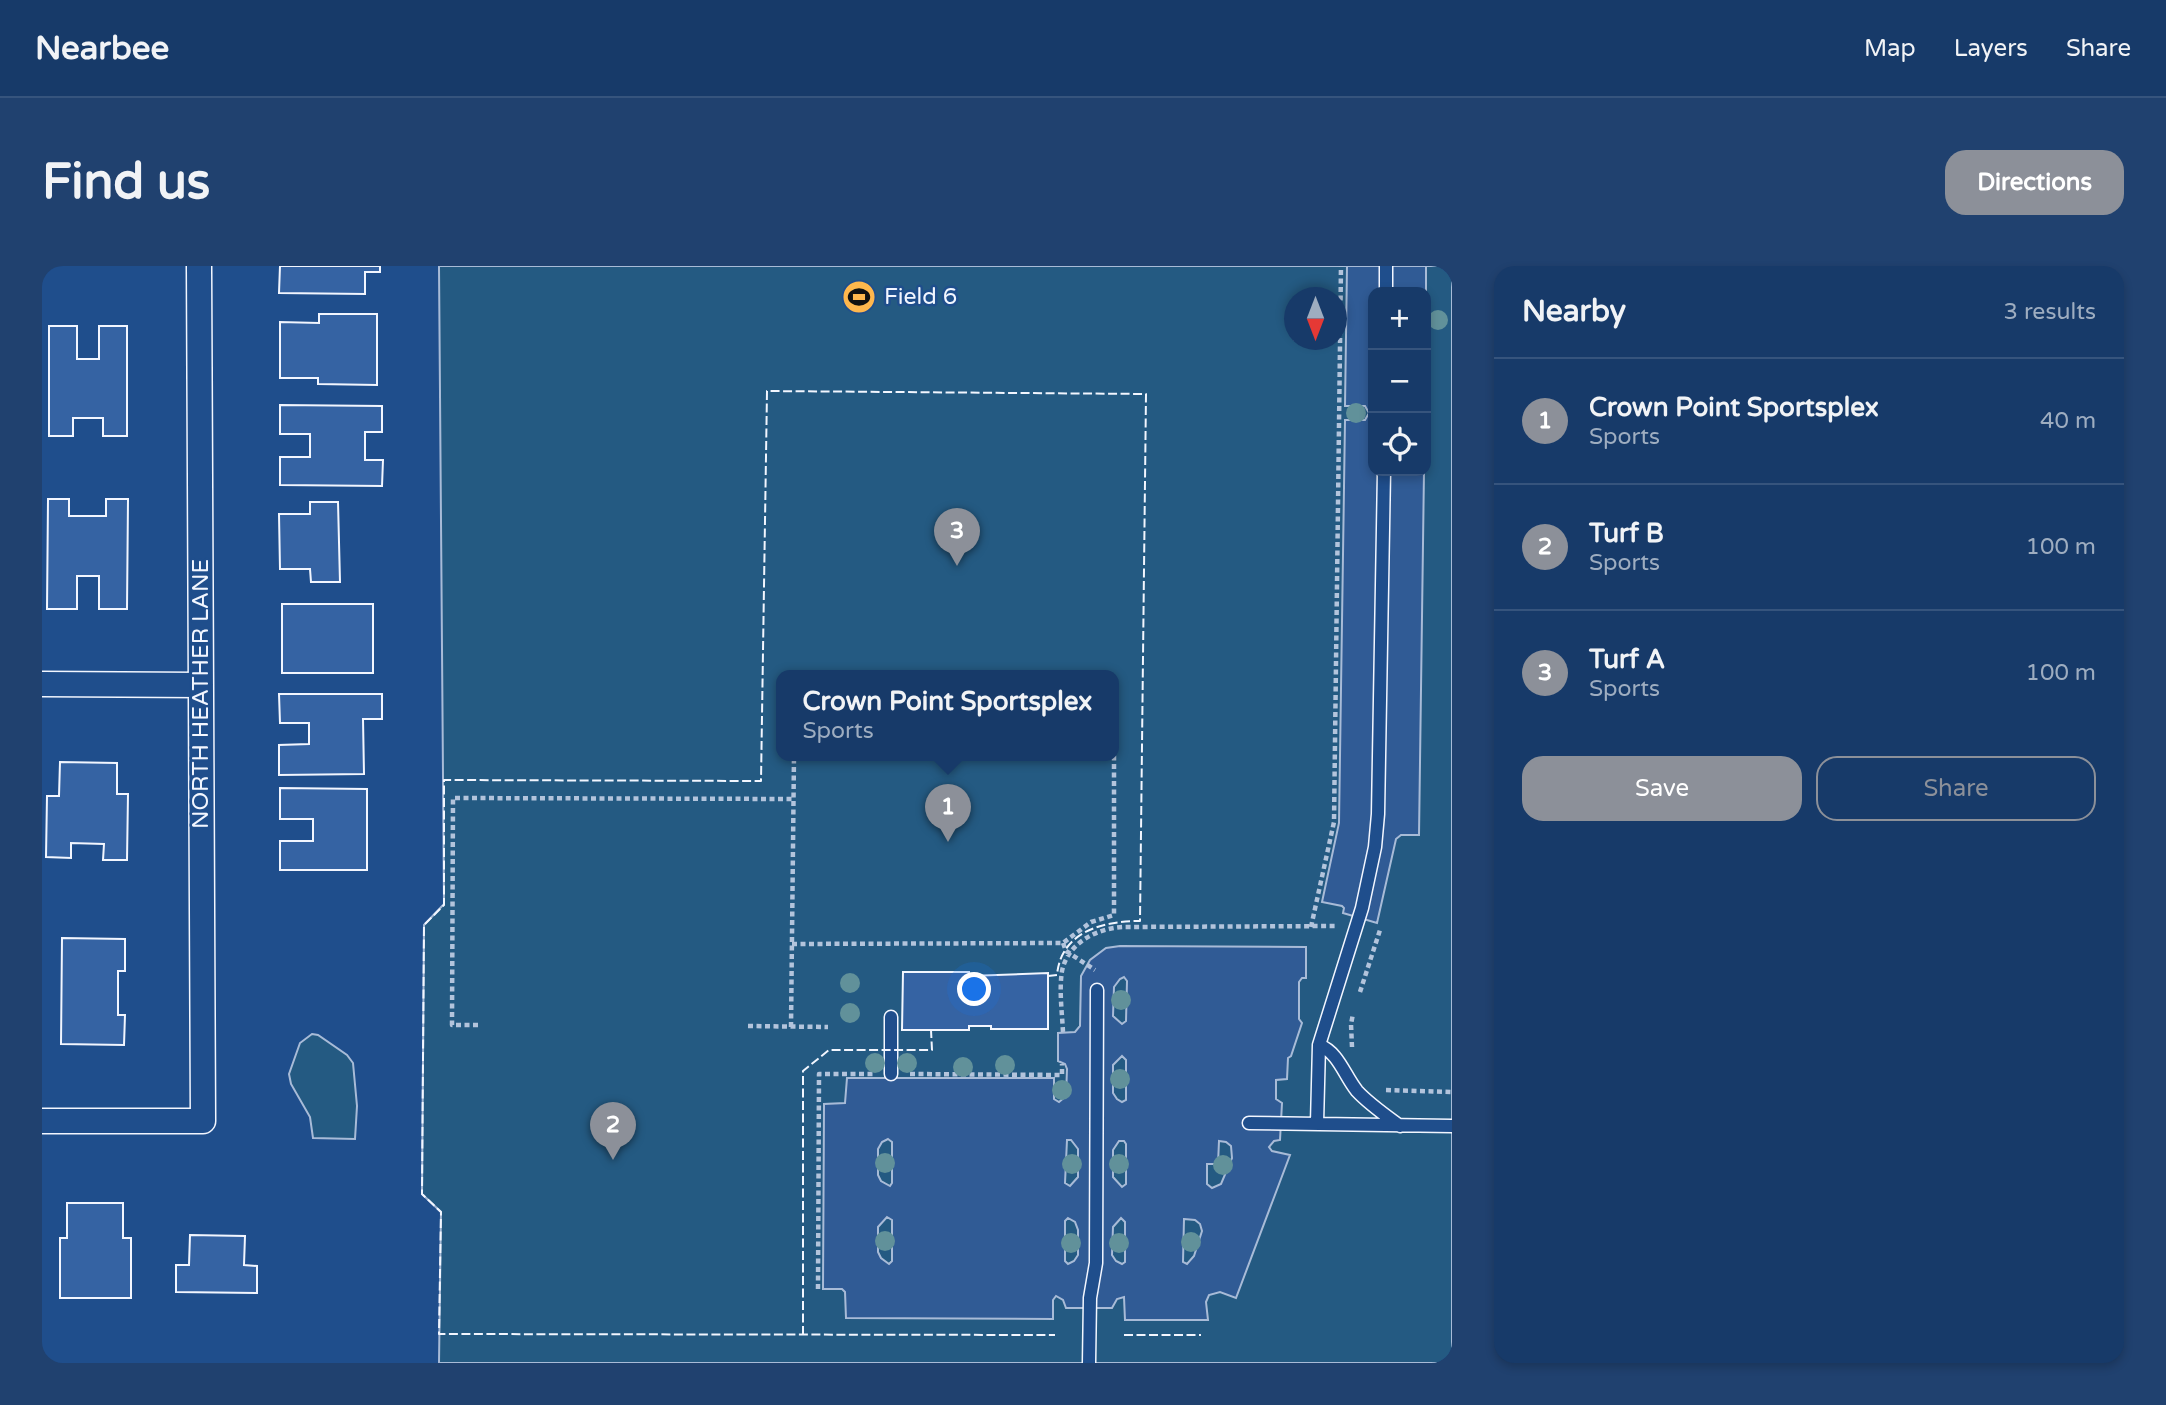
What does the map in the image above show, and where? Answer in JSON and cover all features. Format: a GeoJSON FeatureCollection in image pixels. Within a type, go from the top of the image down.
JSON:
{"type":"FeatureCollection","features":[{"type":"Feature","properties":{"kind":"street","name":"NORTH HEATHER LANE"},"geometry":{"type":"LineString","coordinates":[[42,1121],[203,1121],[199,266]]}},
{"type":"Feature","properties":{"kind":"street"},"geometry":{"type":"LineString","coordinates":[[42,684],[201,685]]}},
{"type":"Feature","properties":{"kind":"lane"},"geometry":{"type":"LineString","coordinates":[[1386,266],[1386,287]]}},
{"type":"Feature","properties":{"kind":"lane"},"geometry":{"type":"LineString","coordinates":[[1317,1123],[1319,1045],[1362,908],[1376,836],[1384,476]]}},
{"type":"Feature","properties":{"kind":"lane"},"geometry":{"type":"LineString","coordinates":[[1089,1363],[1090,1298],[1096,1263],[1097,990]]}},
{"type":"Feature","properties":{"kind":"lane"},"geometry":{"type":"LineString","coordinates":[[891,1017],[891,1074]]}},
{"type":"Feature","properties":{"kind":"lane"},"geometry":{"type":"LineString","coordinates":[[1319,1045],[1325,1047],[1337,1060],[1348,1079],[1366,1099],[1400,1126]]}},
{"type":"Feature","properties":{"kind":"lane"},"geometry":{"type":"LineString","coordinates":[[1249,1123],[1452,1126]]}},
{"type":"Feature","properties":{"kind":"path"},"geometry":{"type":"LineString","coordinates":[[1311,926],[1334,822],[1341,266]]}},
{"type":"Feature","properties":{"kind":"path"},"geometry":{"type":"LineString","coordinates":[[791,1027],[794,761]]}},
{"type":"Feature","properties":{"kind":"path"},"geometry":{"type":"LineString","coordinates":[[792,944],[1063,943],[1091,922],[1114,915],[1114,761]]}},
{"type":"Feature","properties":{"kind":"path"},"geometry":{"type":"LineString","coordinates":[[478,1025],[452,1025],[453,798],[793,799]]}},
{"type":"Feature","properties":{"kind":"path"},"geometry":{"type":"LineString","coordinates":[[1063,1032],[1063,970],[1070,955],[1093,933],[1113,927],[1338,926]]}},
{"type":"Feature","properties":{"kind":"path"},"geometry":{"type":"LineString","coordinates":[[1359,994],[1380,930]]}},
{"type":"Feature","properties":{"kind":"path"},"geometry":{"type":"LineString","coordinates":[[1063,943],[1070,955],[1101,975]]}},
{"type":"Feature","properties":{"kind":"path"},"geometry":{"type":"LineString","coordinates":[[1354,1054],[1351,1024],[1355,1006]]}},
{"type":"Feature","properties":{"kind":"path"},"geometry":{"type":"LineString","coordinates":[[748,1026],[828,1027]]}},
{"type":"Feature","properties":{"kind":"path"},"geometry":{"type":"LineString","coordinates":[[818,1289],[819,1074],[1062,1074],[1062,1064]]}},
{"type":"Feature","properties":{"kind":"path"},"geometry":{"type":"LineString","coordinates":[[1382,1089],[1452,1092]]}},
{"type":"Feature","properties":{"kind":"shaded area"},"geometry":{"type":"Polygon","coordinates":[[[439,266],[1452,266],[1452,1363],[439,1363],[441,1212],[422,1194],[424,925],[444,904],[439,266]]]}},
{"type":"Feature","properties":{"kind":"shaded area"},"geometry":{"type":"Polygon","coordinates":[[[1347,266],[1426,266],[1426,287],[1368,287],[1368,411],[1365,406],[1345,406],[1347,266]]]}},
{"type":"Feature","properties":{"kind":"shaded area"},"geometry":{"type":"Polygon","coordinates":[[[1368,415],[1368,476],[1424,476],[1419,835],[1401,835],[1396,839],[1377,923],[1343,913],[1342,906],[1322,902],[1339,823],[1345,420],[1365,420],[1368,415]]]}},
{"type":"Feature","properties":{"kind":"shaded area"},"geometry":{"type":"Polygon","coordinates":[[[1306,947],[1306,978],[1299,982],[1299,1019],[1302,1023],[1288,1058],[1287,1079],[1276,1080],[1276,1099],[1282,1103],[1280,1140],[1274,1141],[1269,1147],[1272,1151],[1290,1155],[1236,1298],[1220,1292],[1209,1295],[1206,1302],[1208,1320],[1125,1320],[1124,1297],[1117,1299],[1112,1308],[1066,1308],[1063,1300],[1056,1296],[1053,1300],[1053,1319],[846,1318],[845,1292],[842,1289],[823,1289],[824,1104],[845,1103],[847,1078],[1054,1078],[1054,1099],[1059,1102],[1066,1096],[1067,1069],[1065,1064],[1058,1061],[1058,1033],[1075,1032],[1080,1026],[1081,976],[1090,960],[1106,948],[1306,947]],[[1124,977],[1114,987],[1113,1016],[1122,1024],[1126,1021],[1127,981],[1124,977]],[[1122,1056],[1113,1065],[1113,1093],[1122,1102],[1126,1100],[1126,1060],[1122,1056]],[[888,1139],[882,1142],[878,1149],[878,1175],[881,1181],[890,1186],[892,1142],[888,1139]],[[1067,1140],[1065,1183],[1070,1186],[1078,1177],[1078,1149],[1071,1140],[1067,1140]],[[1119,1141],[1113,1150],[1113,1177],[1122,1187],[1126,1184],[1126,1144],[1119,1141]],[[1219,1141],[1218,1164],[1207,1164],[1207,1184],[1212,1188],[1221,1184],[1232,1158],[1231,1146],[1219,1141]],[[887,1217],[878,1227],[878,1252],[889,1264],[892,1261],[892,1220],[887,1217]],[[1068,1218],[1065,1221],[1065,1261],[1068,1264],[1078,1255],[1078,1230],[1075,1222],[1068,1218]],[[1121,1218],[1113,1227],[1112,1255],[1122,1264],[1125,1262],[1125,1222],[1121,1218]],[[1184,1219],[1183,1262],[1187,1264],[1194,1256],[1202,1231],[1195,1220],[1184,1219]]]}},
{"type":"Feature","properties":{"kind":"shaded area"},"geometry":{"type":"Polygon","coordinates":[[[312,1034],[318,1035],[347,1055],[353,1063],[357,1106],[355,1139],[313,1138],[310,1117],[291,1084],[289,1074],[300,1043],[312,1034]]]}},
{"type":"Feature","properties":{"kind":"building"},"geometry":{"type":"Polygon","coordinates":[[[280,266],[380,266],[380,272],[365,272],[365,294],[279,293],[280,266]]]}},
{"type":"Feature","properties":{"kind":"building"},"geometry":{"type":"Polygon","coordinates":[[[319,314],[377,314],[377,385],[318,384],[318,378],[280,378],[280,322],[319,323],[319,314]]]}},
{"type":"Feature","properties":{"kind":"building"},"geometry":{"type":"Polygon","coordinates":[[[49,326],[77,326],[77,359],[99,359],[99,326],[127,326],[127,436],[103,436],[103,418],[73,418],[73,436],[49,436],[49,326]]]}},
{"type":"Feature","properties":{"kind":"building"},"geometry":{"type":"Polygon","coordinates":[[[280,405],[382,406],[382,432],[365,432],[365,460],[383,460],[382,486],[280,485],[280,457],[310,457],[310,434],[280,434],[280,405]]]}},
{"type":"Feature","properties":{"kind":"building"},"geometry":{"type":"Polygon","coordinates":[[[48,499],[69,499],[69,516],[106,516],[106,499],[128,499],[127,609],[99,609],[99,576],[77,576],[77,609],[47,609],[48,499]]]}},
{"type":"Feature","properties":{"kind":"building"},"geometry":{"type":"Polygon","coordinates":[[[310,502],[338,502],[340,582],[311,582],[310,569],[280,569],[279,514],[310,514],[310,502]]]}},
{"type":"Feature","properties":{"kind":"building"},"geometry":{"type":"Polygon","coordinates":[[[282,604],[373,604],[373,673],[282,673],[282,604]]]}},
{"type":"Feature","properties":{"kind":"building"},"geometry":{"type":"Polygon","coordinates":[[[279,694],[382,694],[382,719],[363,719],[364,774],[279,775],[279,745],[309,744],[309,723],[280,723],[279,694]]]}},
{"type":"Feature","properties":{"kind":"building"},"geometry":{"type":"Polygon","coordinates":[[[60,762],[117,763],[117,794],[128,794],[127,860],[103,860],[104,844],[71,843],[71,858],[46,857],[47,796],[59,796],[60,762]]]}},
{"type":"Feature","properties":{"kind":"building"},"geometry":{"type":"Polygon","coordinates":[[[280,788],[367,789],[367,870],[280,870],[280,841],[313,841],[313,819],[280,819],[280,788]]]}},
{"type":"Feature","properties":{"kind":"building"},"geometry":{"type":"Polygon","coordinates":[[[62,938],[125,939],[125,971],[118,971],[118,1015],[125,1015],[124,1045],[61,1044],[62,938]]]}},
{"type":"Feature","properties":{"kind":"building"},"geometry":{"type":"Polygon","coordinates":[[[903,972],[969,972],[969,976],[1048,973],[1048,1029],[991,1029],[991,1026],[969,1026],[969,1030],[902,1030],[903,972]]]}},
{"type":"Feature","properties":{"kind":"building"},"geometry":{"type":"Polygon","coordinates":[[[67,1203],[123,1203],[123,1238],[131,1238],[131,1298],[60,1298],[60,1238],[67,1238],[67,1203]]]}},
{"type":"Feature","properties":{"kind":"building"},"geometry":{"type":"Polygon","coordinates":[[[190,1235],[245,1236],[244,1265],[257,1266],[257,1293],[176,1292],[176,1265],[189,1265],[190,1235]]]}},
{"type":"Feature","properties":{"kind":"fence"},"geometry":{"type":"LineString","coordinates":[[1048,976],[1057,975],[1060,960],[1067,948],[1086,932],[1112,923],[1140,921],[1146,394],[767,391],[761,781],[444,780],[444,905],[424,925],[422,1194],[441,1212],[439,1334],[1055,1335]]}},
{"type":"Feature","properties":{"kind":"fence"},"geometry":{"type":"LineString","coordinates":[[803,1335],[803,1071],[829,1050],[932,1050],[931,1030]]}},
{"type":"Feature","properties":{"kind":"fence"},"geometry":{"type":"LineString","coordinates":[[1124,1335],[1201,1335]]}},
{"type":"Feature","properties":{"kind":"place","name":"Field 6"},"geometry":{"type":"Point","coordinates":[859,297]}},
{"type":"Feature","properties":{"kind":"place","name":"Turf A"},"geometry":{"type":"Point","coordinates":[957,566]}},
{"type":"Feature","properties":{"kind":"place","name":"Crown Point Sportsplex"},"geometry":{"type":"Point","coordinates":[948,842]}},
{"type":"Feature","properties":{"kind":"place","name":"Turf B"},"geometry":{"type":"Point","coordinates":[613,1160]}}]}
